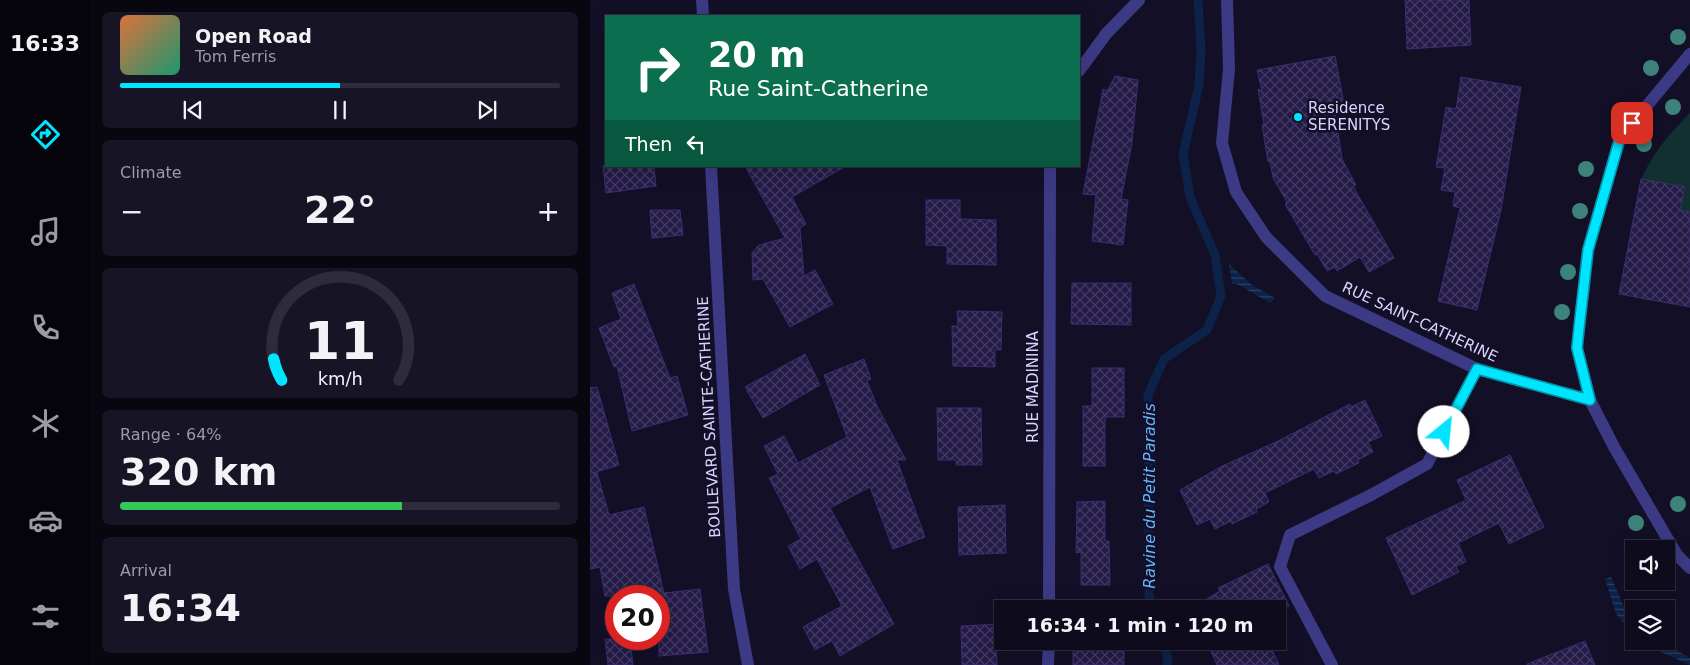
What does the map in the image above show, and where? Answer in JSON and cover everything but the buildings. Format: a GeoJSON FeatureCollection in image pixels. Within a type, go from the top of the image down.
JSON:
{"type":"FeatureCollection","features":[{"type":"Feature","properties":{"kind":"street"},"geometry":{"type":"LineString","coordinates":[[702,0],[703,15]]}},
{"type":"Feature","properties":{"kind":"street"},"geometry":{"type":"LineString","coordinates":[[1080,70],[1106,34],[1139,0]]}},
{"type":"Feature","properties":{"kind":"street","name":"RUE SAINT-CATHERINE"},"geometry":{"type":"LineString","coordinates":[[1227,0],[1229,69],[1222,143],[1236,192],[1266,238],[1325,296],[1477,369],[1590,400]]}},
{"type":"Feature","properties":{"kind":"street"},"geometry":{"type":"LineString","coordinates":[[1690,54],[1655,93],[1620,138],[1588,250],[1577,348],[1590,400],[1677,555],[1690,568]]}},
{"type":"Feature","properties":{"kind":"street","name":"BOULEVARD SAINTE-CATHERINE"},"geometry":{"type":"LineString","coordinates":[[711,167],[734,589],[748,665]]}},
{"type":"Feature","properties":{"kind":"street","name":"RUE MADININA"},"geometry":{"type":"LineString","coordinates":[[1049,600],[1050,167]]}},
{"type":"Feature","properties":{"kind":"street"},"geometry":{"type":"LineString","coordinates":[[1332,665],[1280,567],[1290,535],[1371,495],[1427,464],[1477,369]]}},
{"type":"Feature","properties":{"kind":"street"},"geometry":{"type":"LineString","coordinates":[[1048,650],[1048,665]]}},
{"type":"Feature","properties":{"kind":"green space"},"geometry":{"type":"Polygon","coordinates":[[[1690,113],[1690,212],[1680,210],[1685,187],[1641,179],[1651,160],[1675,128],[1690,113]]]}},
{"type":"Feature","properties":{"kind":"water"},"geometry":{"type":"Polygon","coordinates":[[[1229,264],[1252,285],[1275,298],[1270,303],[1237,284],[1232,284],[1229,264]]]}},
{"type":"Feature","properties":{"kind":"water"},"geometry":{"type":"Polygon","coordinates":[[[1611,577],[1625,608],[1625,624],[1616,614],[1605,579],[1611,577]]]}},
{"type":"Feature","properties":{"kind":"water"},"geometry":{"type":"Polygon","coordinates":[[[1656,650],[1675,650],[1690,658],[1690,665],[1656,650]]]}},
{"type":"Feature","properties":{"kind":"waterway","name":"Ravine du Petit Paradis"},"geometry":{"type":"LineString","coordinates":[[1150,600],[1148,395],[1164,359],[1207,330],[1221,296],[1215,255],[1190,197],[1183,154],[1199,85],[1201,50],[1198,0]]}},
{"type":"Feature","properties":{"kind":"waterway","name":"Ravine du Petit Paradis"},"geometry":{"type":"LineString","coordinates":[[1166,650],[1168,659],[1167,665]]}},
{"type":"Feature","properties":{"kind":"place","name":"Residence SERENITYS"},"geometry":{"type":"Point","coordinates":[1298,117]}},
{"type":"Feature","properties":{"kind":"route"},"geometry":{"type":"LineString","coordinates":[[1444,432],[1477,369],[1590,400],[1577,348],[1588,250],[1620,138],[1632,123]]}}]}
